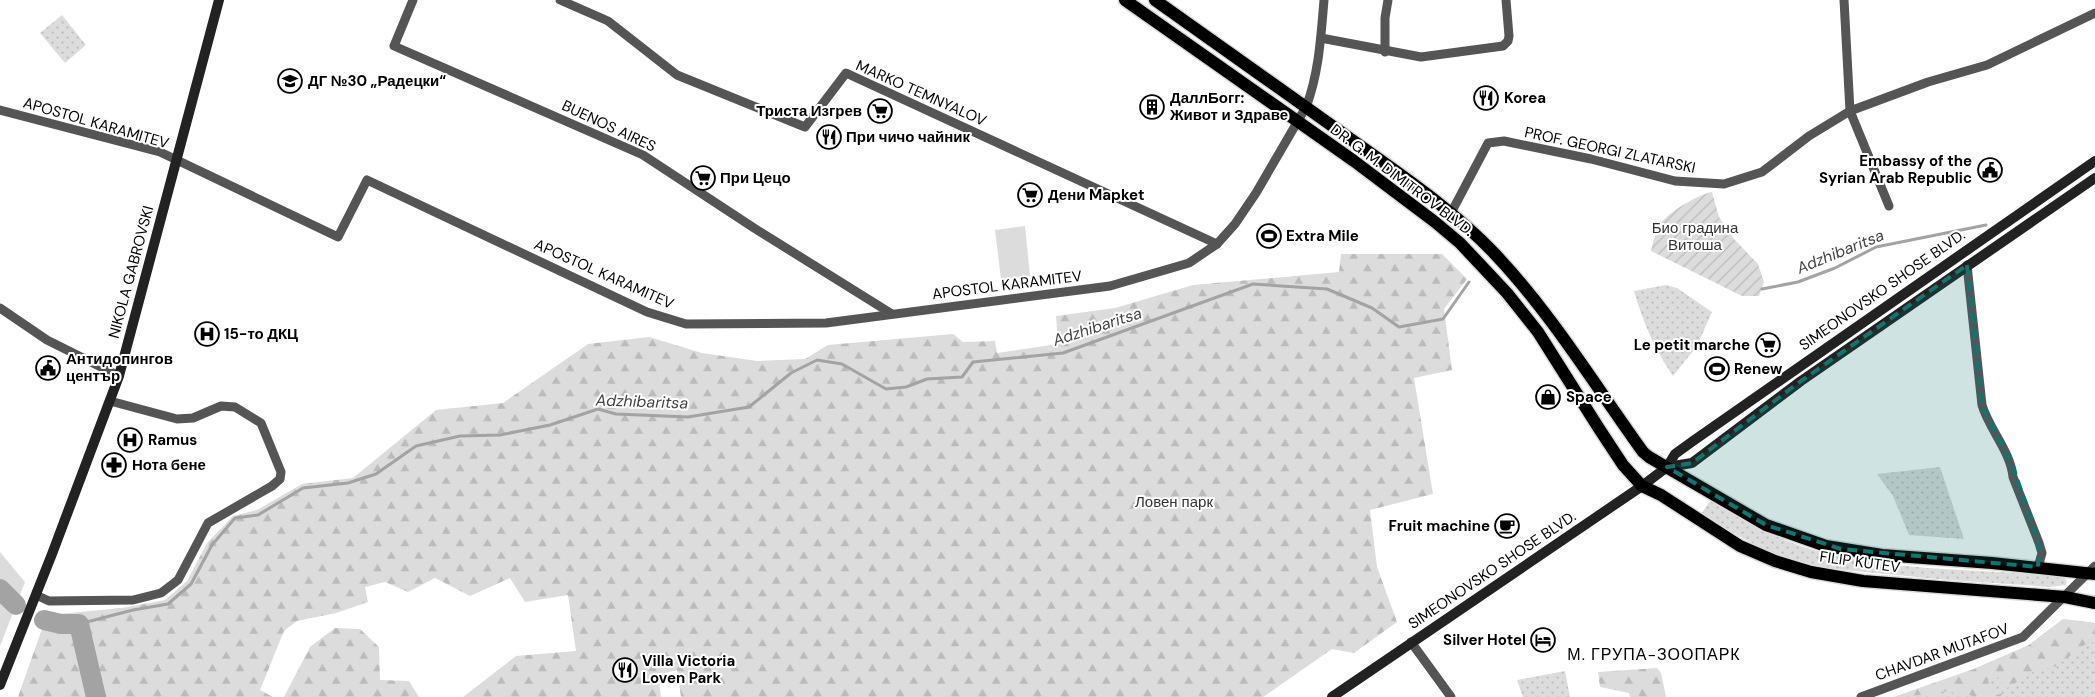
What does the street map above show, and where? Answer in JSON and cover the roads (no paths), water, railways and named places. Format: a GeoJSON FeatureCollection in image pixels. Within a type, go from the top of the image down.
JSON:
{"type":"FeatureCollection","features":[{"type":"Feature","properties":{"kind":"main road","name":"NIKOLA GABROVSKI"},"geometry":{"type":"LineString","coordinates":[[0,686],[119,376],[219,0]]}},
{"type":"Feature","properties":{"kind":"main road","name":"DR. G. M. DIMITROV BLVD."},"geometry":{"type":"LineString","coordinates":[[1125,0],[1298,122],[1435,222],[1472,255],[1507,293],[1538,332],[1623,465],[1642,486]]}},
{"type":"Feature","properties":{"kind":"main road","name":"DR. G. M. DIMITROV BLVD."},"geometry":{"type":"LineString","coordinates":[[1155,0],[1451,213],[1494,254],[1530,294],[1572,349],[1643,452],[1667,467]]}},
{"type":"Feature","properties":{"kind":"main road","name":"SIMEONOVSKO SHOSE BLVD."},"geometry":{"type":"LineString","coordinates":[[1332,697],[1642,486],[1667,467],[1674,454],[2095,161]]}},
{"type":"Feature","properties":{"kind":"main road","name":"SIMEONOVSKO SHOSE BLVD."},"geometry":{"type":"LineString","coordinates":[[1667,467],[1692,463],[1801,381],[2095,178]]}},
{"type":"Feature","properties":{"kind":"main road","name":"FILIP KUTEV"},"geometry":{"type":"LineString","coordinates":[[1667,467],[1751,517],[1817,544],[1882,555],[2093,571]]}},
{"type":"Feature","properties":{"kind":"main road","name":"FILIP KUTEV"},"geometry":{"type":"LineString","coordinates":[[1642,486],[1661,494],[1740,546],[1775,561],[1811,572],[1863,581],[2065,597],[2095,603]]}},
{"type":"Feature","properties":{"kind":"street","name":"BUENOS AIRES"},"geometry":{"type":"LineString","coordinates":[[413,0],[394,46],[643,155],[754,228],[892,314]]}},
{"type":"Feature","properties":{"kind":"street","name":"MARKO TEMNYALOV"},"geometry":{"type":"LineString","coordinates":[[560,0],[608,22],[677,75],[805,126],[846,73],[1217,244]]}},
{"type":"Feature","properties":{"kind":"street","name":"APOSTOL KARAMITEV"},"geometry":{"type":"LineString","coordinates":[[0,110],[160,152],[338,237],[367,180],[647,312],[686,324],[826,323],[1110,286],[1189,263],[1217,244],[1236,224],[1306,107],[1321,38],[1324,0]]}},
{"type":"Feature","properties":{"kind":"street"},"geometry":{"type":"LineString","coordinates":[[1384,52],[1385,18],[1388,0]]}},
{"type":"Feature","properties":{"kind":"street"},"geometry":{"type":"LineString","coordinates":[[1321,38],[1384,52],[1421,57],[1503,46],[1508,41],[1509,36],[1506,0]]}},
{"type":"Feature","properties":{"kind":"street"},"geometry":{"type":"LineString","coordinates":[[1844,0],[1850,111],[1889,206]]}},
{"type":"Feature","properties":{"kind":"street","name":"PROF. GEORGI ZLATARSKI"},"geometry":{"type":"LineString","coordinates":[[1451,213],[1488,144],[1496,141],[1591,159],[1675,181],[1724,184],[1762,172],[1809,136],[1850,111],[1928,82],[1987,65],[2095,13]]}},
{"type":"Feature","properties":{"kind":"street"},"geometry":{"type":"LineString","coordinates":[[1967,265],[1982,405],[1986,418],[2013,467],[2014,477],[2042,553],[2038,567]]}},
{"type":"Feature","properties":{"kind":"street"},"geometry":{"type":"LineString","coordinates":[[0,308],[47,340],[119,376]]}},
{"type":"Feature","properties":{"kind":"street"},"geometry":{"type":"LineString","coordinates":[[36,595],[49,601],[133,600],[161,593],[178,580],[208,523],[272,486],[280,479],[281,472],[261,424],[235,407],[221,406],[193,418],[177,419],[110,401]]}},
{"type":"Feature","properties":{"kind":"street","name":"CHAVDAR MUTAFOV"},"geometry":{"type":"LineString","coordinates":[[1861,697],[2023,637],[2093,571]]}},
{"type":"Feature","properties":{"kind":"street"},"geometry":{"type":"LineString","coordinates":[[1411,642],[1451,697]]}},
{"type":"Feature","properties":{"kind":"waterway","name":"Adzhibaritsa"},"geometry":{"type":"LineString","coordinates":[[1762,289],[1798,282],[1835,268],[1876,247],[1986,225]]}},
{"type":"Feature","properties":{"kind":"waterway","name":"Adzhibaritsa"},"geometry":{"type":"LineString","coordinates":[[79,624],[133,610],[168,604],[191,584],[212,545],[235,518],[258,515],[303,488],[348,483],[376,474],[416,446],[460,436],[500,435],[550,425],[598,409],[616,414],[688,417],[749,407],[791,373],[817,360],[842,364],[886,389],[906,387],[927,379],[962,377],[973,362],[1063,353],[1253,284],[1327,289],[1372,308],[1399,327],[1443,319],[1469,282]]}},
{"type":"Feature","properties":{"kind":"waterway"},"geometry":{"type":"LineString","coordinates":[[0,589],[16,605]]}},
{"type":"Feature","properties":{"kind":"waterway"},"geometry":{"type":"LineString","coordinates":[[44,620],[61,624],[79,624],[96,697]]}},
{"type":"Feature","properties":{"kind":"place","name":"ДГ №30 „Радецки“"},"geometry":{"type":"Point","coordinates":[290,81]}},
{"type":"Feature","properties":{"kind":"place","name":"Korea"},"geometry":{"type":"Point","coordinates":[1486,98]}},
{"type":"Feature","properties":{"kind":"place","name":"ДаллБогг: Живот и Здраве"},"geometry":{"type":"Point","coordinates":[1152,107]}},
{"type":"Feature","properties":{"kind":"place","name":"Триста Изгрев"},"geometry":{"type":"Point","coordinates":[880,111]}},
{"type":"Feature","properties":{"kind":"place","name":"При чичо чайник"},"geometry":{"type":"Point","coordinates":[829,137]}},
{"type":"Feature","properties":{"kind":"place","name":"Embassy of the Syrian Arab Republic"},"geometry":{"type":"Point","coordinates":[1990,170]}},
{"type":"Feature","properties":{"kind":"place","name":"При Цецо"},"geometry":{"type":"Point","coordinates":[703,178]}},
{"type":"Feature","properties":{"kind":"place","name":"Дени Mapket"},"geometry":{"type":"Point","coordinates":[1030,195]}},
{"type":"Feature","properties":{"kind":"place","name":"Extra Mile"},"geometry":{"type":"Point","coordinates":[1269,236]}},
{"type":"Feature","properties":{"kind":"place","name":"15-то ДКЦ"},"geometry":{"type":"Point","coordinates":[207,334]}},
{"type":"Feature","properties":{"kind":"place","name":"Le petit marche"},"geometry":{"type":"Point","coordinates":[1768,345]}},
{"type":"Feature","properties":{"kind":"place","name":"Антидопингов център"},"geometry":{"type":"Point","coordinates":[48,368]}},
{"type":"Feature","properties":{"kind":"place","name":"Renew"},"geometry":{"type":"Point","coordinates":[1717,369]}},
{"type":"Feature","properties":{"kind":"place","name":"Space"},"geometry":{"type":"Point","coordinates":[1548,397]}},
{"type":"Feature","properties":{"kind":"place","name":"Ramus"},"geometry":{"type":"Point","coordinates":[130,440]}},
{"type":"Feature","properties":{"kind":"place","name":"Нота бене"},"geometry":{"type":"Point","coordinates":[114,465]}},
{"type":"Feature","properties":{"kind":"place","name":"Fruit machine"},"geometry":{"type":"Point","coordinates":[1507,526]}},
{"type":"Feature","properties":{"kind":"place","name":"Silver Hotel"},"geometry":{"type":"Point","coordinates":[1543,640]}},
{"type":"Feature","properties":{"kind":"place","name":"Villa Victoria Loven Park"},"geometry":{"type":"Point","coordinates":[625,670]}},
{"type":"Feature","properties":{"kind":"district","name":"М. ГРУПА-ЗООПАРК"},"geometry":{"type":"Point","coordinates":[1654,654]}},
{"type":"Feature","properties":{"kind":"park label","name":"Био градина Витоша"},"geometry":{"type":"Point","coordinates":[1695,236]}},
{"type":"Feature","properties":{"kind":"park label","name":"Ловен парк"},"geometry":{"type":"Point","coordinates":[1174,502]}}]}
